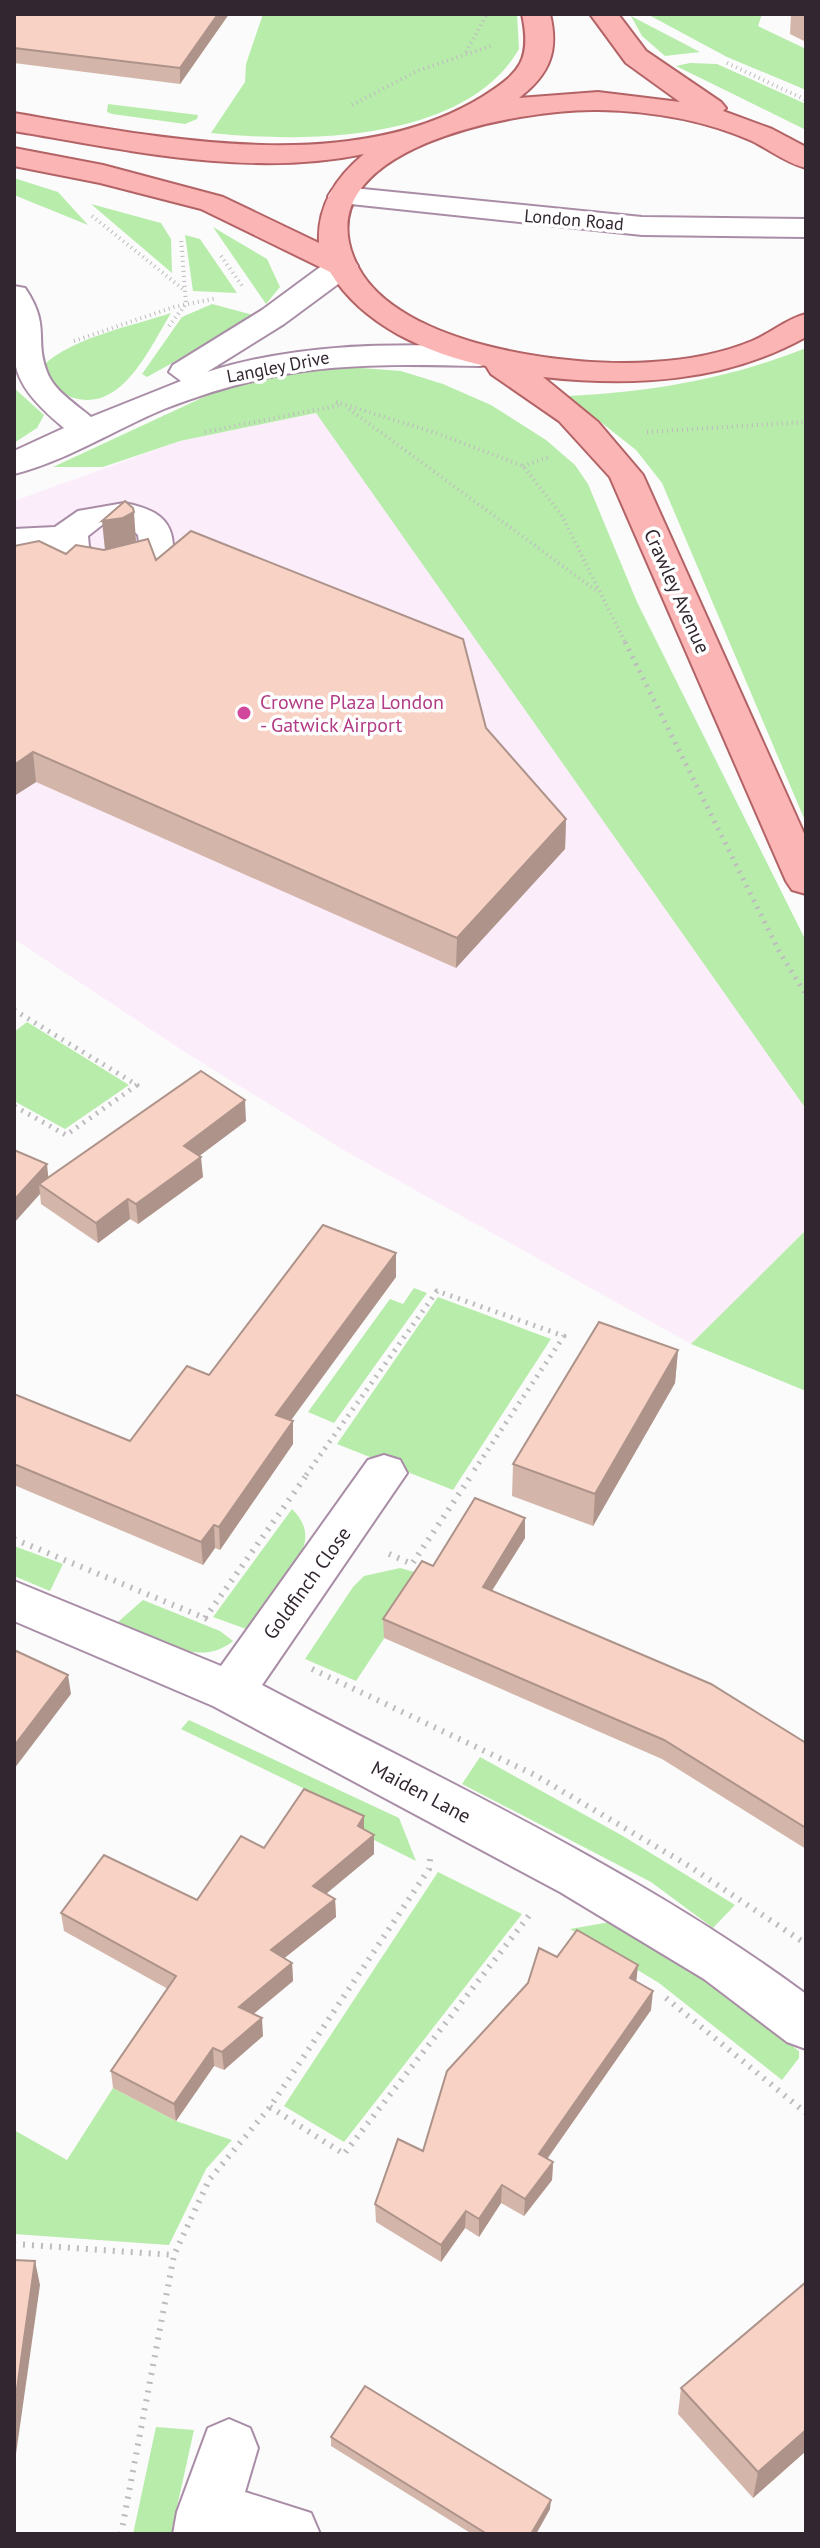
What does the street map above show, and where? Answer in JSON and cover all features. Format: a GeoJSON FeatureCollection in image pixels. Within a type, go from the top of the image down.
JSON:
{"type":"FeatureCollection","features":[{"type":"Feature","properties":{"kind":"main road"},"geometry":{"type":"LineString","coordinates":[[471,116],[507,93],[527,75],[542,46],[536,14]]}},
{"type":"Feature","properties":{"kind":"main road"},"geometry":{"type":"LineString","coordinates":[[604,14],[618,39],[645,65],[749,130],[802,154]]}},
{"type":"Feature","properties":{"kind":"main road"},"geometry":{"type":"LineString","coordinates":[[14,122],[266,156],[358,147],[471,116],[545,104],[599,102],[684,111],[749,130]]}},
{"type":"Feature","properties":{"kind":"main road"},"geometry":{"type":"LineString","coordinates":[[432,129],[377,158],[343,196],[335,217],[334,233],[342,266],[370,301],[389,316],[438,343],[480,356],[564,371],[667,370],[742,354],[806,324]]}},
{"type":"Feature","properties":{"kind":"main road"},"geometry":{"type":"LineString","coordinates":[[14,157],[151,185],[212,203],[342,266]]}},
{"type":"Feature","properties":{"kind":"main road","name":"Crawley Avenue"},"geometry":{"type":"LineString","coordinates":[[480,356],[542,393],[598,441],[633,489],[806,881]]}},
{"type":"Feature","properties":{"kind":"street","name":"London Road"},"geometry":{"type":"LineString","coordinates":[[343,196],[627,225],[806,228]]}},
{"type":"Feature","properties":{"kind":"street","name":"Langley Drive"},"geometry":{"type":"LineString","coordinates":[[87,431],[234,343],[342,266]]}},
{"type":"Feature","properties":{"kind":"street"},"geometry":{"type":"LineString","coordinates":[[14,295],[27,313],[28,362],[41,388],[87,431]]}},
{"type":"Feature","properties":{"kind":"street","name":"Langley Drive"},"geometry":{"type":"LineString","coordinates":[[14,464],[211,381],[300,359],[342,355],[480,356]]}},
{"type":"Feature","properties":{"kind":"street"},"geometry":{"type":"LineString","coordinates":[[14,539],[70,533]]}},
{"type":"Feature","properties":{"kind":"street","name":"Goldfinch Close"},"geometry":{"type":"LineString","coordinates":[[230,1692],[384,1473]]}},
{"type":"Feature","properties":{"kind":"street","name":"Maiden Lane"},"geometry":{"type":"LineString","coordinates":[[14,1600],[230,1692],[578,1876],[723,1963],[806,2025]]}},
{"type":"Feature","properties":{"kind":"street"},"geometry":{"type":"LineString","coordinates":[[229,2448],[205,2523],[290,2534]]}},
{"type":"Feature","properties":{"kind":"path"},"geometry":{"type":"LineString","coordinates":[[465,52],[487,14]]}},
{"type":"Feature","properties":{"kind":"path"},"geometry":{"type":"LineString","coordinates":[[348,107],[417,71],[465,52],[499,45]]}},
{"type":"Feature","properties":{"kind":"path"},"geometry":{"type":"LineString","coordinates":[[714,57],[806,100]]}},
{"type":"Feature","properties":{"kind":"path"},"geometry":{"type":"LineString","coordinates":[[91,215],[183,289]]}},
{"type":"Feature","properties":{"kind":"path"},"geometry":{"type":"LineString","coordinates":[[180,227],[186,304]]}},
{"type":"Feature","properties":{"kind":"path"},"geometry":{"type":"LineString","coordinates":[[28,362],[106,329],[205,299],[226,300]]}},
{"type":"Feature","properties":{"kind":"path"},"geometry":{"type":"LineString","coordinates":[[599,593],[343,404],[439,434],[523,466],[561,514],[779,951],[806,995]]}},
{"type":"Feature","properties":{"kind":"path"},"geometry":{"type":"LineString","coordinates":[[523,466],[598,441],[670,430],[806,422]]}},
{"type":"Feature","properties":{"kind":"path"},"geometry":{"type":"LineString","coordinates":[[14,1010],[137,1085],[66,1135],[14,1106]]}},
{"type":"Feature","properties":{"kind":"path"},"geometry":{"type":"LineString","coordinates":[[121,2534],[174,2255],[209,2180],[270,2107],[429,1869],[439,1802],[476,1746]]}},
{"type":"Feature","properties":{"kind":"path"},"geometry":{"type":"LineString","coordinates":[[430,1862],[443,1868]]}},
{"type":"Feature","properties":{"kind":"path"},"geometry":{"type":"LineString","coordinates":[[519,1906],[544,1920]]}},
{"type":"Feature","properties":{"kind":"path"},"geometry":{"type":"LineString","coordinates":[[270,2107],[344,2154],[531,1913]]}},
{"type":"Feature","properties":{"kind":"path"},"geometry":{"type":"LineString","coordinates":[[654,1988],[806,2113]]}},
{"type":"Feature","properties":{"kind":"path"},"geometry":{"type":"LineString","coordinates":[[14,2244],[174,2255]]}},
{"type":"Feature","properties":{"kind":"shaded area"},"geometry":{"type":"Polygon","coordinates":[[[316,413],[501,669],[806,1108],[806,1230],[691,1344],[347,1152],[188,1054],[14,939],[14,501],[180,441],[316,413]]]}},
{"type":"Feature","properties":{"kind":"green space"},"geometry":{"type":"Polygon","coordinates":[[[263,14],[517,14],[519,49],[494,80],[461,103],[422,119],[380,130],[335,135],[291,137],[211,133],[245,82],[246,64],[263,14]]]}},
{"type":"Feature","properties":{"kind":"green space"},"geometry":{"type":"Polygon","coordinates":[[[647,14],[762,14],[758,26],[806,49],[806,90],[727,57],[647,14]]]}},
{"type":"Feature","properties":{"kind":"green space"},"geometry":{"type":"Polygon","coordinates":[[[631,16],[700,52],[665,56],[642,36],[631,16]]]}},
{"type":"Feature","properties":{"kind":"green space"},"geometry":{"type":"Polygon","coordinates":[[[717,64],[806,104],[806,130],[676,66],[717,64]]]}},
{"type":"Feature","properties":{"kind":"green space"},"geometry":{"type":"Polygon","coordinates":[[[108,104],[198,115],[197,119],[185,124],[112,114],[107,112],[108,104]]]}},
{"type":"Feature","properties":{"kind":"green space"},"geometry":{"type":"Polygon","coordinates":[[[14,178],[58,192],[88,225],[14,195],[14,178]]]}},
{"type":"Feature","properties":{"kind":"green space"},"geometry":{"type":"Polygon","coordinates":[[[91,204],[161,223],[171,239],[172,273],[91,204]]]}},
{"type":"Feature","properties":{"kind":"green space"},"geometry":{"type":"Polygon","coordinates":[[[213,227],[267,259],[280,287],[266,304],[213,227]]]}},
{"type":"Feature","properties":{"kind":"green space"},"geometry":{"type":"Polygon","coordinates":[[[185,235],[200,239],[237,293],[193,291],[185,235]]]}},
{"type":"Feature","properties":{"kind":"green space"},"geometry":{"type":"Polygon","coordinates":[[[212,304],[257,316],[147,377],[142,374],[182,317],[212,304]]]}},
{"type":"Feature","properties":{"kind":"green space"},"geometry":{"type":"Polygon","coordinates":[[[171,313],[138,367],[110,394],[93,400],[74,398],[52,387],[44,365],[70,347],[171,313]]]}},
{"type":"Feature","properties":{"kind":"green space"},"geometry":{"type":"Polygon","coordinates":[[[806,348],[806,823],[662,483],[636,450],[568,396],[689,382],[748,368],[806,348]]]}},
{"type":"Feature","properties":{"kind":"green space"},"geometry":{"type":"Polygon","coordinates":[[[335,366],[401,371],[443,384],[491,405],[546,440],[575,465],[588,484],[637,602],[806,941],[806,1109],[316,413],[180,441],[103,467],[53,467],[221,389],[272,374],[335,366]]]}},
{"type":"Feature","properties":{"kind":"green space"},"geometry":{"type":"Polygon","coordinates":[[[14,388],[44,415],[37,428],[14,443],[14,388]]]}},
{"type":"Feature","properties":{"kind":"green space"},"geometry":{"type":"Polygon","coordinates":[[[27,1022],[129,1085],[65,1129],[14,1101],[14,1032],[27,1022]]]}},
{"type":"Feature","properties":{"kind":"green space"},"geometry":{"type":"Polygon","coordinates":[[[806,1230],[806,1391],[691,1344],[806,1230]]]}},
{"type":"Feature","properties":{"kind":"green space"},"geometry":{"type":"Polygon","coordinates":[[[414,1288],[427,1293],[334,1423],[308,1412],[390,1299],[403,1304],[414,1288]]]}},
{"type":"Feature","properties":{"kind":"green space"},"geometry":{"type":"Polygon","coordinates":[[[438,1297],[551,1339],[453,1490],[337,1444],[438,1297]]]}},
{"type":"Feature","properties":{"kind":"green space"},"geometry":{"type":"Polygon","coordinates":[[[292,1509],[305,1533],[298,1559],[246,1629],[213,1617],[292,1509]]]}},
{"type":"Feature","properties":{"kind":"green space"},"geometry":{"type":"Polygon","coordinates":[[[14,1546],[63,1564],[50,1591],[14,1576],[14,1546]]]}},
{"type":"Feature","properties":{"kind":"green space"},"geometry":{"type":"Polygon","coordinates":[[[400,1568],[426,1575],[356,1681],[305,1659],[353,1587],[364,1576],[400,1568]]]}},
{"type":"Feature","properties":{"kind":"green space"},"geometry":{"type":"Polygon","coordinates":[[[143,1600],[220,1631],[233,1641],[219,1649],[191,1652],[118,1622],[143,1600]]]}},
{"type":"Feature","properties":{"kind":"green space"},"geometry":{"type":"Polygon","coordinates":[[[189,1720],[399,1818],[416,1861],[364,1835],[305,1789],[181,1729],[189,1720]]]}},
{"type":"Feature","properties":{"kind":"green space"},"geometry":{"type":"Polygon","coordinates":[[[480,1757],[623,1836],[735,1905],[713,1928],[651,1882],[462,1784],[480,1757]]]}},
{"type":"Feature","properties":{"kind":"green space"},"geometry":{"type":"Polygon","coordinates":[[[438,1872],[522,1914],[344,2142],[284,2106],[438,1872]]]}},
{"type":"Feature","properties":{"kind":"green space"},"geometry":{"type":"Polygon","coordinates":[[[610,1922],[724,1993],[799,2051],[799,2058],[782,2080],[659,1983],[570,1929],[610,1922]]]}},
{"type":"Feature","properties":{"kind":"green space"},"geometry":{"type":"Polygon","coordinates":[[[113,2088],[176,2121],[232,2140],[206,2169],[169,2245],[14,2234],[14,2130],[67,2160],[113,2088]]]}},
{"type":"Feature","properties":{"kind":"green space"},"geometry":{"type":"Polygon","coordinates":[[[156,2427],[194,2430],[171,2534],[133,2534],[156,2427]]]}},
{"type":"Feature","properties":{"kind":"building"},"geometry":{"type":"Polygon","coordinates":[[[14,14],[218,14],[180,68],[14,48],[14,14]]]}},
{"type":"Feature","properties":{"kind":"building"},"geometry":{"type":"Polygon","coordinates":[[[125,501],[134,512],[123,518],[102,521],[125,501]]]}},
{"type":"Feature","properties":{"kind":"building","name":"Crowne Plaza London - Gatwick Airport"},"geometry":{"type":"Polygon","coordinates":[[[191,531],[463,639],[486,728],[566,819],[457,938],[33,752],[14,765],[14,546],[39,541],[66,554],[76,545],[104,550],[148,539],[156,560],[191,531]]]}},
{"type":"Feature","properties":{"kind":"building"},"geometry":{"type":"Polygon","coordinates":[[[201,1071],[245,1100],[184,1146],[201,1157],[136,1204],[128,1199],[96,1223],[39,1184],[201,1071]]]}},
{"type":"Feature","properties":{"kind":"building"},"geometry":{"type":"Polygon","coordinates":[[[14,1150],[47,1164],[14,1200],[14,1150]]]}},
{"type":"Feature","properties":{"kind":"building"},"geometry":{"type":"Polygon","coordinates":[[[323,1225],[396,1253],[276,1415],[293,1421],[219,1527],[214,1525],[201,1542],[14,1464],[14,1394],[130,1441],[187,1366],[209,1375],[323,1225]]]}},
{"type":"Feature","properties":{"kind":"building"},"geometry":{"type":"Polygon","coordinates":[[[599,1322],[678,1350],[595,1494],[513,1464],[599,1322]]]}},
{"type":"Feature","properties":{"kind":"building"},"geometry":{"type":"Polygon","coordinates":[[[475,1498],[525,1518],[483,1587],[711,1684],[806,1743],[806,1828],[664,1740],[383,1619],[422,1561],[433,1566],[475,1498]]]}},
{"type":"Feature","properties":{"kind":"building"},"geometry":{"type":"Polygon","coordinates":[[[14,1650],[68,1675],[14,1746],[14,1650]]]}},
{"type":"Feature","properties":{"kind":"building"},"geometry":{"type":"Polygon","coordinates":[[[304,1789],[364,1816],[358,1826],[374,1835],[313,1886],[335,1899],[271,1950],[292,1963],[239,2007],[262,2018],[222,2052],[213,2048],[174,2104],[111,2071],[176,1976],[61,1913],[104,1855],[197,1900],[241,1836],[264,1848],[304,1789]]]}},
{"type":"Feature","properties":{"kind":"building"},"geometry":{"type":"Polygon","coordinates":[[[577,1930],[638,1965],[630,1978],[653,1991],[539,2154],[553,2162],[525,2199],[502,2185],[479,2219],[466,2211],[441,2245],[375,2204],[398,2139],[423,2151],[447,2071],[528,1983],[539,1948],[557,1957],[577,1930]]]}},
{"type":"Feature","properties":{"kind":"building"},"geometry":{"type":"Polygon","coordinates":[[[14,2260],[35,2261],[14,2410],[14,2260]]]}},
{"type":"Feature","properties":{"kind":"building"},"geometry":{"type":"Polygon","coordinates":[[[806,2282],[806,2430],[758,2472],[681,2388],[806,2282]]]}},
{"type":"Feature","properties":{"kind":"building"},"geometry":{"type":"Polygon","coordinates":[[[365,2386],[551,2500],[531,2534],[487,2534],[331,2437],[365,2386]]]}},
{"type":"Feature","properties":{"kind":"place","name":"Crowne Plaza London - Gatwick Airport"},"geometry":{"type":"Point","coordinates":[244,713]}}]}
